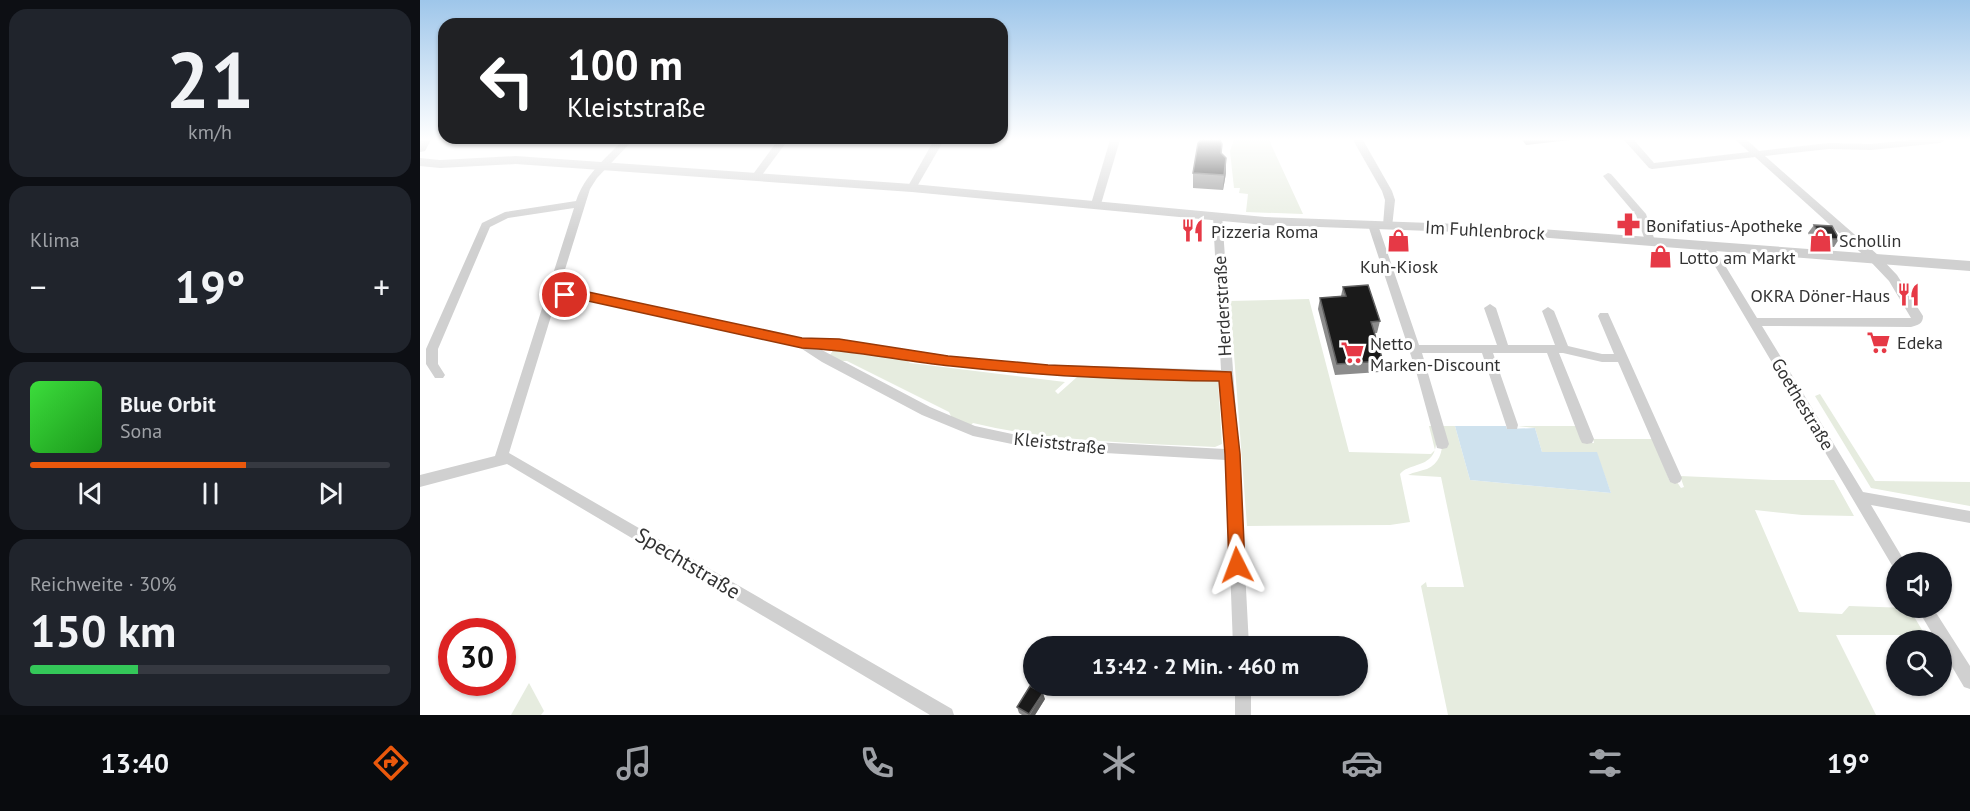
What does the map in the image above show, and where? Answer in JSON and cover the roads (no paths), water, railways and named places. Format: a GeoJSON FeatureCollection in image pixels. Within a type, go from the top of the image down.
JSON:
{"type":"FeatureCollection","features":[{"type":"Feature","properties":{"kind":"street"},"geometry":{"type":"LineString","coordinates":[[420,481],[500,460],[580,204],[589,182],[597,173]]}},
{"type":"Feature","properties":{"kind":"street","name":"Im Fuhlenbrock"},"geometry":{"type":"LineString","coordinates":[[705,173],[912,188],[1218,217],[1497,230],[1970,266]]}},
{"type":"Feature","properties":{"kind":"street"},"geometry":{"type":"LineString","coordinates":[[756,177],[759,173]]}},
{"type":"Feature","properties":{"kind":"street"},"geometry":{"type":"LineString","coordinates":[[912,188],[920,173]]}},
{"type":"Feature","properties":{"kind":"street"},"geometry":{"type":"LineString","coordinates":[[1096,204],[1105,173]]}},
{"type":"Feature","properties":{"kind":"street"},"geometry":{"type":"LineString","coordinates":[[1377,173],[1390,200],[1388,225]]}},
{"type":"Feature","properties":{"kind":"street"},"geometry":{"type":"LineString","coordinates":[[1753,322],[1911,323],[1917,320],[1917,315],[1893,278],[1874,258],[1778,173]]}},
{"type":"Feature","properties":{"kind":"street"},"geometry":{"type":"LineString","coordinates":[[1608,176],[1641,214],[1650,241]]}},
{"type":"Feature","properties":{"kind":"street"},"geometry":{"type":"LineString","coordinates":[[439,375],[432,364],[432,349],[486,225],[505,215],[580,204]]}},
{"type":"Feature","properties":{"kind":"street","name":"Herderstraße"},"geometry":{"type":"LineString","coordinates":[[1218,217],[1241,636]]}},
{"type":"Feature","properties":{"kind":"street"},"geometry":{"type":"LineString","coordinates":[[1373,225],[1415,349],[1442,444]]}},
{"type":"Feature","properties":{"kind":"street","name":"Goethestraße"},"geometry":{"type":"LineString","coordinates":[[1708,246],[1892,552]]}},
{"type":"Feature","properties":{"kind":"street","name":"Kleiststraße"},"geometry":{"type":"LineString","coordinates":[[551,297],[579,294],[802,343],[839,344],[936,359],[1037,370],[1103,374],[1226,375]]}},
{"type":"Feature","properties":{"kind":"street"},"geometry":{"type":"LineString","coordinates":[[1490,308],[1504,349]]}},
{"type":"Feature","properties":{"kind":"street"},"geometry":{"type":"LineString","coordinates":[[1548,311],[1557,350],[1587,439]]}},
{"type":"Feature","properties":{"kind":"street"},"geometry":{"type":"LineString","coordinates":[[1604,316],[1675,478]]}},
{"type":"Feature","properties":{"kind":"street","name":"Kleiststraße"},"geometry":{"type":"LineString","coordinates":[[802,343],[826,359],[973,431],[1036,444],[1232,454]]}},
{"type":"Feature","properties":{"kind":"street"},"geometry":{"type":"LineString","coordinates":[[1415,349],[1557,350],[1602,358],[1622,358]]}},
{"type":"Feature","properties":{"kind":"street"},"geometry":{"type":"LineString","coordinates":[[1486,349],[1512,425]]}},
{"type":"Feature","properties":{"kind":"street","name":"Spechtstraße"},"geometry":{"type":"LineString","coordinates":[[500,460],[508,458],[518,463],[946,715]]}},
{"type":"Feature","properties":{"kind":"street"},"geometry":{"type":"LineString","coordinates":[[1858,497],[1970,517]]}},
{"type":"Feature","properties":{"kind":"street"},"geometry":{"type":"LineString","coordinates":[[1931,618],[1970,681]]}},
{"type":"Feature","properties":{"kind":"street"},"geometry":{"type":"LineString","coordinates":[[1243,696],[1244,715]]}},
{"type":"Feature","properties":{"kind":"water"},"geometry":{"type":"Polygon","coordinates":[[[1455,426],[1535,428],[1542,452],[1597,452],[1611,493],[1470,480],[1455,426]]]}},
{"type":"Feature","properties":{"kind":"place","name":"Bonifatius-Apotheke"},"geometry":{"type":"Point","coordinates":[1628,225]}},
{"type":"Feature","properties":{"kind":"place","name":"Pizzeria Roma"},"geometry":{"type":"Point","coordinates":[1193,231]}},
{"type":"Feature","properties":{"kind":"place","name":"Kuh-Kiosk"},"geometry":{"type":"Point","coordinates":[1399,240]}},
{"type":"Feature","properties":{"kind":"place","name":"Schollin"},"geometry":{"type":"Point","coordinates":[1821,240]}},
{"type":"Feature","properties":{"kind":"place","name":"Lotto am Markt"},"geometry":{"type":"Point","coordinates":[1661,257]}},
{"type":"Feature","properties":{"kind":"place","name":"OKRA Döner-Haus"},"geometry":{"type":"Point","coordinates":[1908,295]}},
{"type":"Feature","properties":{"kind":"place","name":"Edeka"},"geometry":{"type":"Point","coordinates":[1879,342]}},
{"type":"Feature","properties":{"kind":"place","name":"Netto Marken-Discount"},"geometry":{"type":"Point","coordinates":[1352,353]}}]}
